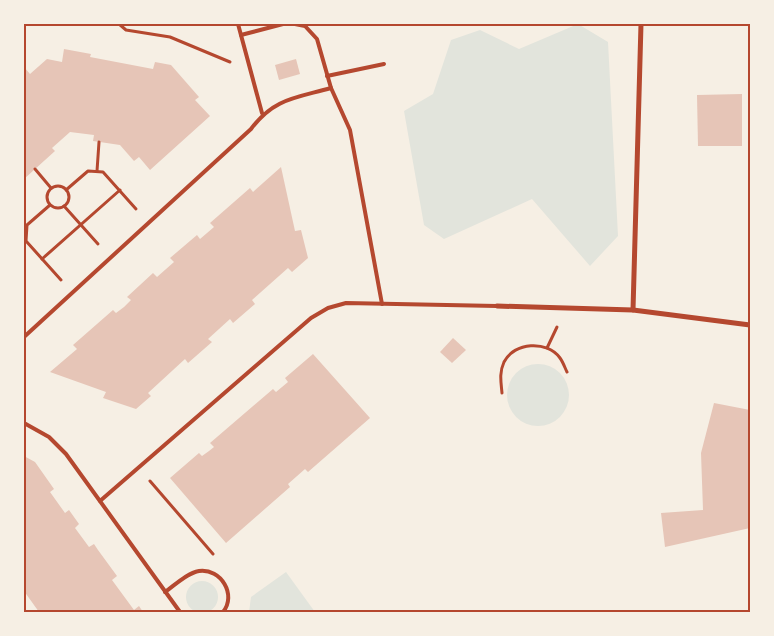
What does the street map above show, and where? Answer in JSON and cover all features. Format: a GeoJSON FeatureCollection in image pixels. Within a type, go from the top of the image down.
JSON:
{"type":"FeatureCollection","features":[{"type":"Feature","properties":{"kind":"street"},"geometry":{"type":"LineString","coordinates":[[633,310],[641,24]]}},
{"type":"Feature","properties":{"kind":"street"},"geometry":{"type":"LineString","coordinates":[[497,306],[633,310],[750,325]]}},
{"type":"Feature","properties":{"kind":"lane"},"geometry":{"type":"LineString","coordinates":[[238,24],[262,113]]}},
{"type":"Feature","properties":{"kind":"lane"},"geometry":{"type":"LineString","coordinates":[[241,36],[284,24]]}},
{"type":"Feature","properties":{"kind":"lane"},"geometry":{"type":"LineString","coordinates":[[295,24],[305,26],[317,39],[331,88],[350,130],[382,304]]}},
{"type":"Feature","properties":{"kind":"lane"},"geometry":{"type":"LineString","coordinates":[[327,76],[384,64]]}},
{"type":"Feature","properties":{"kind":"lane"},"geometry":{"type":"LineString","coordinates":[[24,336],[251,129],[262,113],[280,102],[331,88]]}},
{"type":"Feature","properties":{"kind":"lane"},"geometry":{"type":"LineString","coordinates":[[100,501],[311,318],[328,308],[346,303],[497,306]]}},
{"type":"Feature","properties":{"kind":"lane"},"geometry":{"type":"LineString","coordinates":[[24,423],[49,437],[66,454],[180,612]]}},
{"type":"Feature","properties":{"kind":"lane"},"geometry":{"type":"LineString","coordinates":[[165,592],[187,576],[200,571],[213,573],[224,582],[229,595],[223,612]]}},
{"type":"Feature","properties":{"kind":"path"},"geometry":{"type":"LineString","coordinates":[[119,24],[126,30],[170,37],[251,71]]}},
{"type":"Feature","properties":{"kind":"path"},"geometry":{"type":"LineString","coordinates":[[97,171],[99,142]]}},
{"type":"Feature","properties":{"kind":"path"},"geometry":{"type":"LineString","coordinates":[[35,170],[51,188]]}},
{"type":"Feature","properties":{"kind":"path"},"geometry":{"type":"LineString","coordinates":[[66,190],[88,171],[103,172],[149,222]]}},
{"type":"Feature","properties":{"kind":"path"},"geometry":{"type":"LineString","coordinates":[[51,188],[62,187],[66,190],[68,196],[64,206]]}},
{"type":"Feature","properties":{"kind":"path"},"geometry":{"type":"LineString","coordinates":[[51,188],[47,199],[50,205],[54,208],[64,206]]}},
{"type":"Feature","properties":{"kind":"path"},"geometry":{"type":"LineString","coordinates":[[42,259],[120,190]]}},
{"type":"Feature","properties":{"kind":"path"},"geometry":{"type":"LineString","coordinates":[[50,205],[27,226],[25,230],[26,241],[72,292]]}},
{"type":"Feature","properties":{"kind":"path"},"geometry":{"type":"LineString","coordinates":[[64,206],[85,229]]}},
{"type":"Feature","properties":{"kind":"path"},"geometry":{"type":"LineString","coordinates":[[502,392],[500,377],[504,361],[516,350],[532,345],[547,348],[560,358],[567,372]]}},
{"type":"Feature","properties":{"kind":"path"},"geometry":{"type":"LineString","coordinates":[[138,468],[215,556],[224,582]]}},
{"type":"Feature","properties":{"kind":"shaded area"},"geometry":{"type":"Polygon","coordinates":[[[578,24],[608,42],[618,236],[590,266],[532,199],[444,239],[424,225],[404,111],[433,94],[451,40],[480,30],[519,49],[578,24]]]}},
{"type":"Feature","properties":{"kind":"shaded area"},"geometry":{"type":"Polygon","coordinates":[[[538,364],[550,367],[560,373],[566,383],[569,395],[566,407],[560,417],[550,423],[538,426],[526,423],[516,417],[510,407],[507,395],[510,383],[516,373],[526,367],[538,364]]]}},
{"type":"Feature","properties":{"kind":"shaded area"},"geometry":{"type":"Polygon","coordinates":[[[286,572],[315,612],[249,612],[251,597],[286,572]]]}},
{"type":"Feature","properties":{"kind":"shaded area"},"geometry":{"type":"Polygon","coordinates":[[[202,581],[214,585],[218,597],[214,609],[202,613],[190,609],[186,597],[190,585],[202,581]]]}},
{"type":"Feature","properties":{"kind":"building"},"geometry":{"type":"Polygon","coordinates":[[[64,49],[91,54],[90,57],[153,69],[155,62],[171,65],[199,97],[195,100],[210,116],[150,170],[139,157],[134,161],[120,145],[93,141],[94,135],[70,132],[52,148],[55,151],[24,179],[24,67],[30,74],[47,59],[62,62],[64,49]]]}},
{"type":"Feature","properties":{"kind":"building"},"geometry":{"type":"Polygon","coordinates":[[[296,59],[300,74],[279,80],[275,65],[296,59]]]}},
{"type":"Feature","properties":{"kind":"building"},"geometry":{"type":"Polygon","coordinates":[[[742,94],[742,146],[698,146],[697,95],[742,94]]]}},
{"type":"Feature","properties":{"kind":"building"},"geometry":{"type":"Polygon","coordinates":[[[281,167],[295,231],[301,230],[308,258],[292,272],[288,268],[252,300],[255,304],[233,323],[230,319],[208,339],[212,342],[188,363],[185,359],[148,393],[151,396],[136,409],[103,398],[106,392],[50,372],[77,349],[73,345],[113,310],[116,313],[124,307],[131,300],[127,297],[153,273],[157,277],[174,262],[170,258],[197,235],[200,239],[214,227],[210,223],[250,188],[253,192],[281,167]]]}},
{"type":"Feature","properties":{"kind":"building"},"geometry":{"type":"Polygon","coordinates":[[[453,338],[466,350],[452,363],[440,352],[453,338]]]}},
{"type":"Feature","properties":{"kind":"building"},"geometry":{"type":"Polygon","coordinates":[[[313,354],[370,418],[308,472],[305,469],[288,484],[290,487],[226,543],[170,478],[199,453],[202,456],[214,447],[210,443],[273,389],[276,392],[288,382],[285,378],[313,354]]]}},
{"type":"Feature","properties":{"kind":"building"},"geometry":{"type":"Polygon","coordinates":[[[714,403],[750,410],[750,528],[665,547],[661,513],[703,510],[701,453],[714,403]]]}},
{"type":"Feature","properties":{"kind":"building"},"geometry":{"type":"Polygon","coordinates":[[[24,456],[35,462],[54,489],[50,492],[65,513],[69,510],[79,524],[75,528],[89,547],[94,544],[117,576],[112,580],[134,610],[139,606],[143,612],[39,612],[24,591],[24,456]]]}}]}
